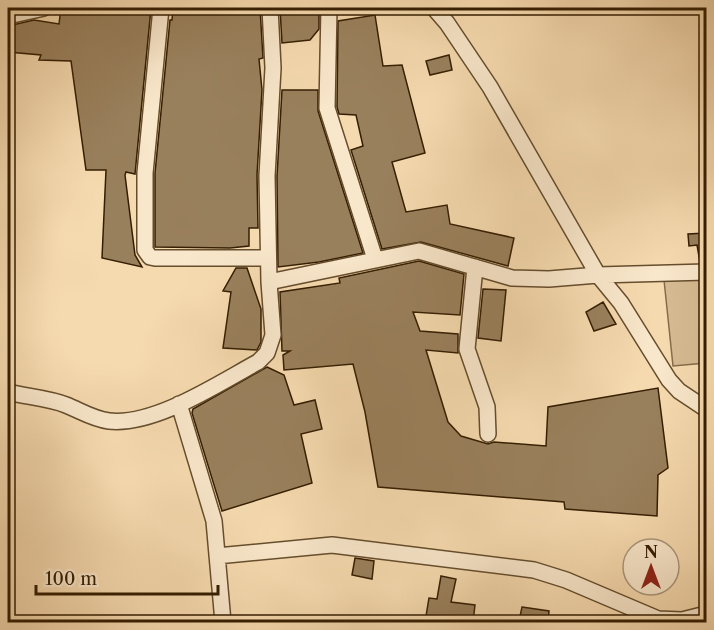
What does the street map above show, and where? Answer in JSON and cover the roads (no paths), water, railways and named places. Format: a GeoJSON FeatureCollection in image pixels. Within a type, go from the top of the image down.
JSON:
{"type":"FeatureCollection","features":[{"type":"Feature","properties":{"kind":"street"},"geometry":{"type":"LineString","coordinates":[[8,16],[44,8]]}},
{"type":"Feature","properties":{"kind":"street"},"geometry":{"type":"LineString","coordinates":[[161,8],[145,173],[146,250],[150,257],[155,258],[268,258]]}},
{"type":"Feature","properties":{"kind":"street"},"geometry":{"type":"LineString","coordinates":[[8,392],[65,405],[93,418],[110,421],[136,420],[179,404],[258,362],[267,353],[273,335],[268,258],[267,176],[273,68],[270,8]]}},
{"type":"Feature","properties":{"kind":"street"},"geometry":{"type":"LineString","coordinates":[[329,8],[327,108],[375,259]]}},
{"type":"Feature","properties":{"kind":"street"},"geometry":{"type":"LineString","coordinates":[[434,8],[447,23],[490,87],[598,275],[621,303],[669,381],[679,391],[706,409]]}},
{"type":"Feature","properties":{"kind":"street"},"geometry":{"type":"LineString","coordinates":[[269,282],[375,259],[425,251],[512,278],[549,279],[598,275],[706,273]]}},
{"type":"Feature","properties":{"kind":"street"},"geometry":{"type":"LineString","coordinates":[[475,267],[467,349],[487,407],[488,434]]}},
{"type":"Feature","properties":{"kind":"street"},"geometry":{"type":"LineString","coordinates":[[179,404],[214,521],[223,622]]}},
{"type":"Feature","properties":{"kind":"street"},"geometry":{"type":"LineString","coordinates":[[217,556],[332,545],[534,570],[566,580],[658,619],[682,620],[706,614]]}}]}
